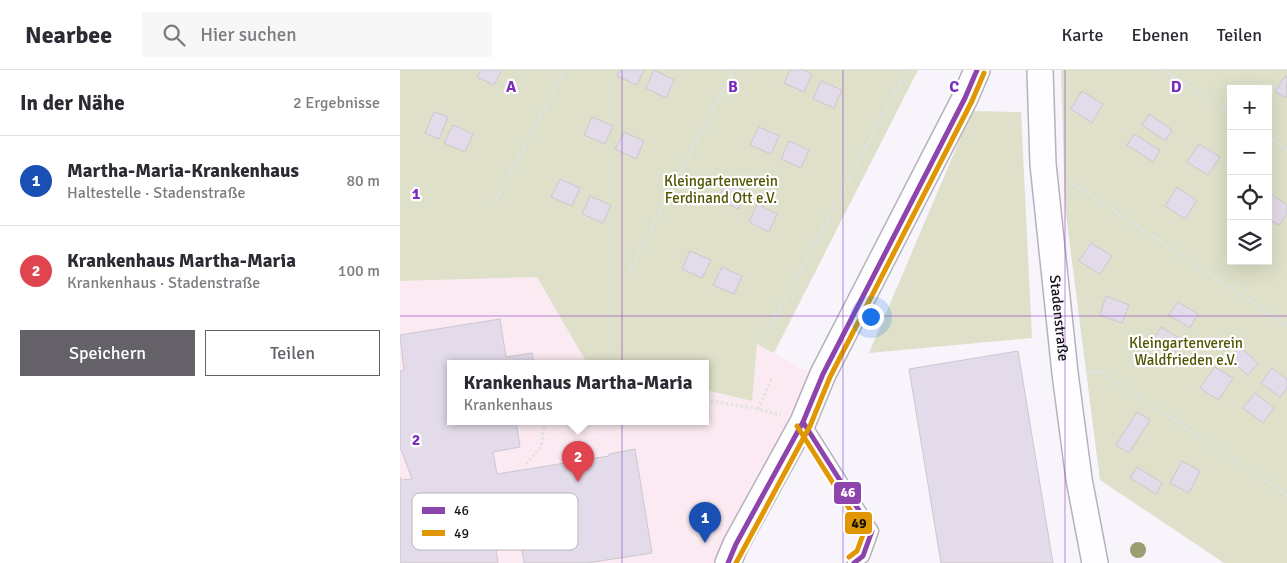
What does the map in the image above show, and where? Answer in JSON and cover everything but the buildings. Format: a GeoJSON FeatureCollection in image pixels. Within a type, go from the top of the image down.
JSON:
{"type":"FeatureCollection","features":[{"type":"Feature","properties":{"kind":"street"},"geometry":{"type":"LineString","coordinates":[[728,563],[736,544],[803,422],[823,374],[965,98],[977,70]]}},
{"type":"Feature","properties":{"kind":"street","name":"Stadenstraße"},"geometry":{"type":"LineString","coordinates":[[1040,70],[1043,164],[1065,373],[1079,479],[1095,563]]}},
{"type":"Feature","properties":{"kind":"lane"},"geometry":{"type":"LineString","coordinates":[[803,422],[872,531],[863,556],[854,563]]}},
{"type":"Feature","properties":{"kind":"path"},"geometry":{"type":"LineString","coordinates":[[494,203],[565,70]]}},
{"type":"Feature","properties":{"kind":"path"},"geometry":{"type":"LineString","coordinates":[[629,272],[733,70]]}},
{"type":"Feature","properties":{"kind":"path"},"geometry":{"type":"LineString","coordinates":[[762,342],[907,70]]}},
{"type":"Feature","properties":{"kind":"path"},"geometry":{"type":"LineString","coordinates":[[1164,70],[1227,110]]}},
{"type":"Feature","properties":{"kind":"path"},"geometry":{"type":"LineString","coordinates":[[1272,140],[1287,150]]}},
{"type":"Feature","properties":{"kind":"path"},"geometry":{"type":"LineString","coordinates":[[1043,164],[1287,325]]}},
{"type":"Feature","properties":{"kind":"path"},"geometry":{"type":"LineString","coordinates":[[1065,373],[1102,372],[1287,494]]}},
{"type":"Feature","properties":{"kind":"path"},"geometry":{"type":"LineString","coordinates":[[758,409],[772,378]]}},
{"type":"Feature","properties":{"kind":"path"},"geometry":{"type":"LineString","coordinates":[[709,401],[758,409],[803,422]]}},
{"type":"Feature","properties":{"kind":"path"},"geometry":{"type":"LineString","coordinates":[[526,464],[541,447],[544,425]]}},
{"type":"Feature","properties":{"kind":"shaded area"},"geometry":{"type":"Polygon","coordinates":[[[538,277],[586,360],[447,360],[447,425],[709,425],[709,391],[752,401],[757,344],[811,374],[714,563],[400,563],[400,281],[538,277]]]}},
{"type":"Feature","properties":{"kind":"green space","name":"Kleingartenverein Ferdinand Ott e.V."},"geometry":{"type":"Polygon","coordinates":[[[400,70],[918,70],[774,353],[757,344],[752,401],[709,391],[709,360],[585,360],[537,277],[400,281],[400,70]]]}},
{"type":"Feature","properties":{"kind":"green space","name":"Kleingartenverein Waldfrieden e.V."},"geometry":{"type":"Polygon","coordinates":[[[1061,70],[1287,70],[1287,563],[1224,563],[1100,480],[1065,207],[1061,70]]]}},
{"type":"Feature","properties":{"kind":"green space"},"geometry":{"type":"Polygon","coordinates":[[[972,111],[1021,112],[1032,338],[869,353],[972,111]]]}},
{"type":"Feature","properties":{"kind":"transit line","name":"46"},"geometry":{"type":"LineString","coordinates":[[728,563],[736,544],[803,422],[823,374],[965,98],[977,70]]}},
{"type":"Feature","properties":{"kind":"transit line","name":"49"},"geometry":{"type":"LineString","coordinates":[[736,563],[810,426],[830,377],[972,101],[984,73]]}},
{"type":"Feature","properties":{"kind":"transit line","name":"46"},"geometry":{"type":"LineString","coordinates":[[803,422],[872,531],[863,556],[854,563]]}},
{"type":"Feature","properties":{"kind":"transit line","name":"49"},"geometry":{"type":"LineString","coordinates":[[797,426],[864,532],[857,551],[849,557]]}},
{"type":"Feature","properties":{"kind":"place","name":"Krankenhaus Martha-Maria"},"geometry":{"type":"Point","coordinates":[578,482]}},
{"type":"Feature","properties":{"kind":"place","name":"Martha-Maria-Krankenhaus"},"geometry":{"type":"Point","coordinates":[705,543]}}]}
